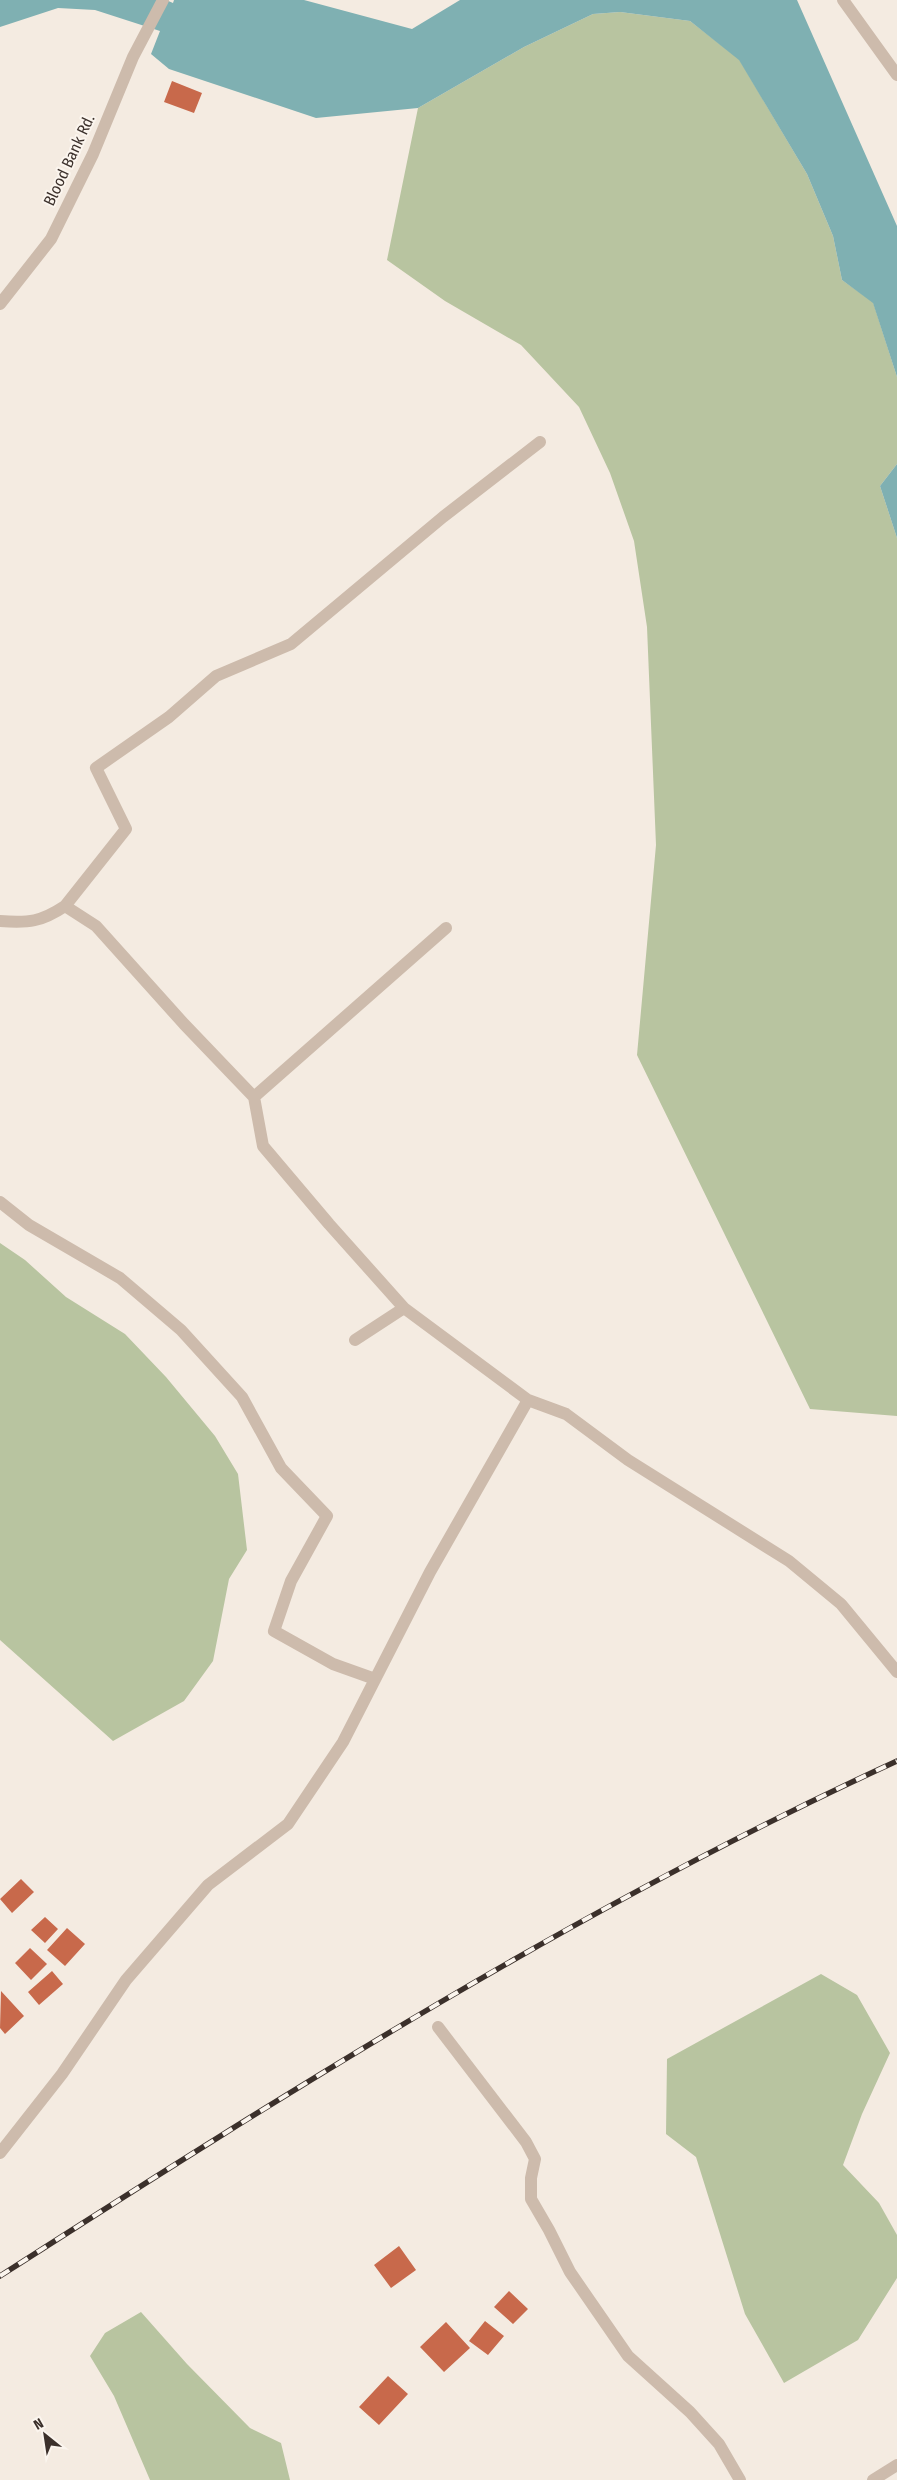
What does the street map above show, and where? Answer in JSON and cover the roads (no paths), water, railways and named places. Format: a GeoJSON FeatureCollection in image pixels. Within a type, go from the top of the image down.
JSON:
{"type":"FeatureCollection","features":[{"type":"Feature","properties":{"kind":"street","name":"Blood Bank Rd."},"geometry":{"type":"LineString","coordinates":[[0,304],[51,239],[93,154],[133,57],[163,0]]}},
{"type":"Feature","properties":{"kind":"street"},"geometry":{"type":"LineString","coordinates":[[843,0],[897,74]]}},
{"type":"Feature","properties":{"kind":"street"},"geometry":{"type":"LineString","coordinates":[[0,921],[28,923],[47,918],[66,906],[126,829],[96,768],[169,717],[216,676],[291,644],[443,517],[540,442]]}},
{"type":"Feature","properties":{"kind":"street"},"geometry":{"type":"LineString","coordinates":[[66,906],[96,926],[184,1024],[254,1096],[263,1146],[328,1224],[404,1308],[528,1400],[566,1414],[628,1460],[789,1561],[841,1604],[897,1672]]}},
{"type":"Feature","properties":{"kind":"street"},"geometry":{"type":"LineString","coordinates":[[254,1096],[446,928]]}},
{"type":"Feature","properties":{"kind":"street"},"geometry":{"type":"LineString","coordinates":[[0,1202],[29,1225],[120,1278],[181,1330],[242,1397],[281,1468],[327,1516],[291,1581],[274,1631],[334,1664],[375,1679]]}},
{"type":"Feature","properties":{"kind":"street"},"geometry":{"type":"LineString","coordinates":[[355,1340],[404,1308]]}},
{"type":"Feature","properties":{"kind":"street"},"geometry":{"type":"LineString","coordinates":[[0,2153],[62,2074],[126,1980],[208,1884],[288,1824],[343,1742],[430,1572],[528,1400]]}},
{"type":"Feature","properties":{"kind":"street"},"geometry":{"type":"LineString","coordinates":[[438,2027],[526,2142],[535,2159],[530,2178],[531,2199],[570,2272],[628,2356],[690,2412],[719,2444],[740,2480]]}},
{"type":"Feature","properties":{"kind":"street"},"geometry":{"type":"LineString","coordinates":[[873,2480],[897,2465]]}},
{"type":"Feature","properties":{"kind":"water"},"geometry":{"type":"Polygon","coordinates":[[[0,0],[166,0],[173,3],[174,0],[304,0],[412,29],[460,0],[797,0],[897,226],[897,377],[873,303],[842,280],[833,236],[807,174],[739,60],[690,21],[620,12],[593,14],[524,47],[418,108],[316,118],[169,69],[151,54],[160,31],[95,10],[58,8],[0,27],[0,0]]]}},
{"type":"Feature","properties":{"kind":"water"},"geometry":{"type":"Polygon","coordinates":[[[897,464],[897,538],[880,486],[897,464]]]}},
{"type":"Feature","properties":{"kind":"railway"},"geometry":{"type":"LineString","coordinates":[[0,2276],[328,2069],[552,1938],[665,1876],[780,1817],[897,1761]]}}]}
